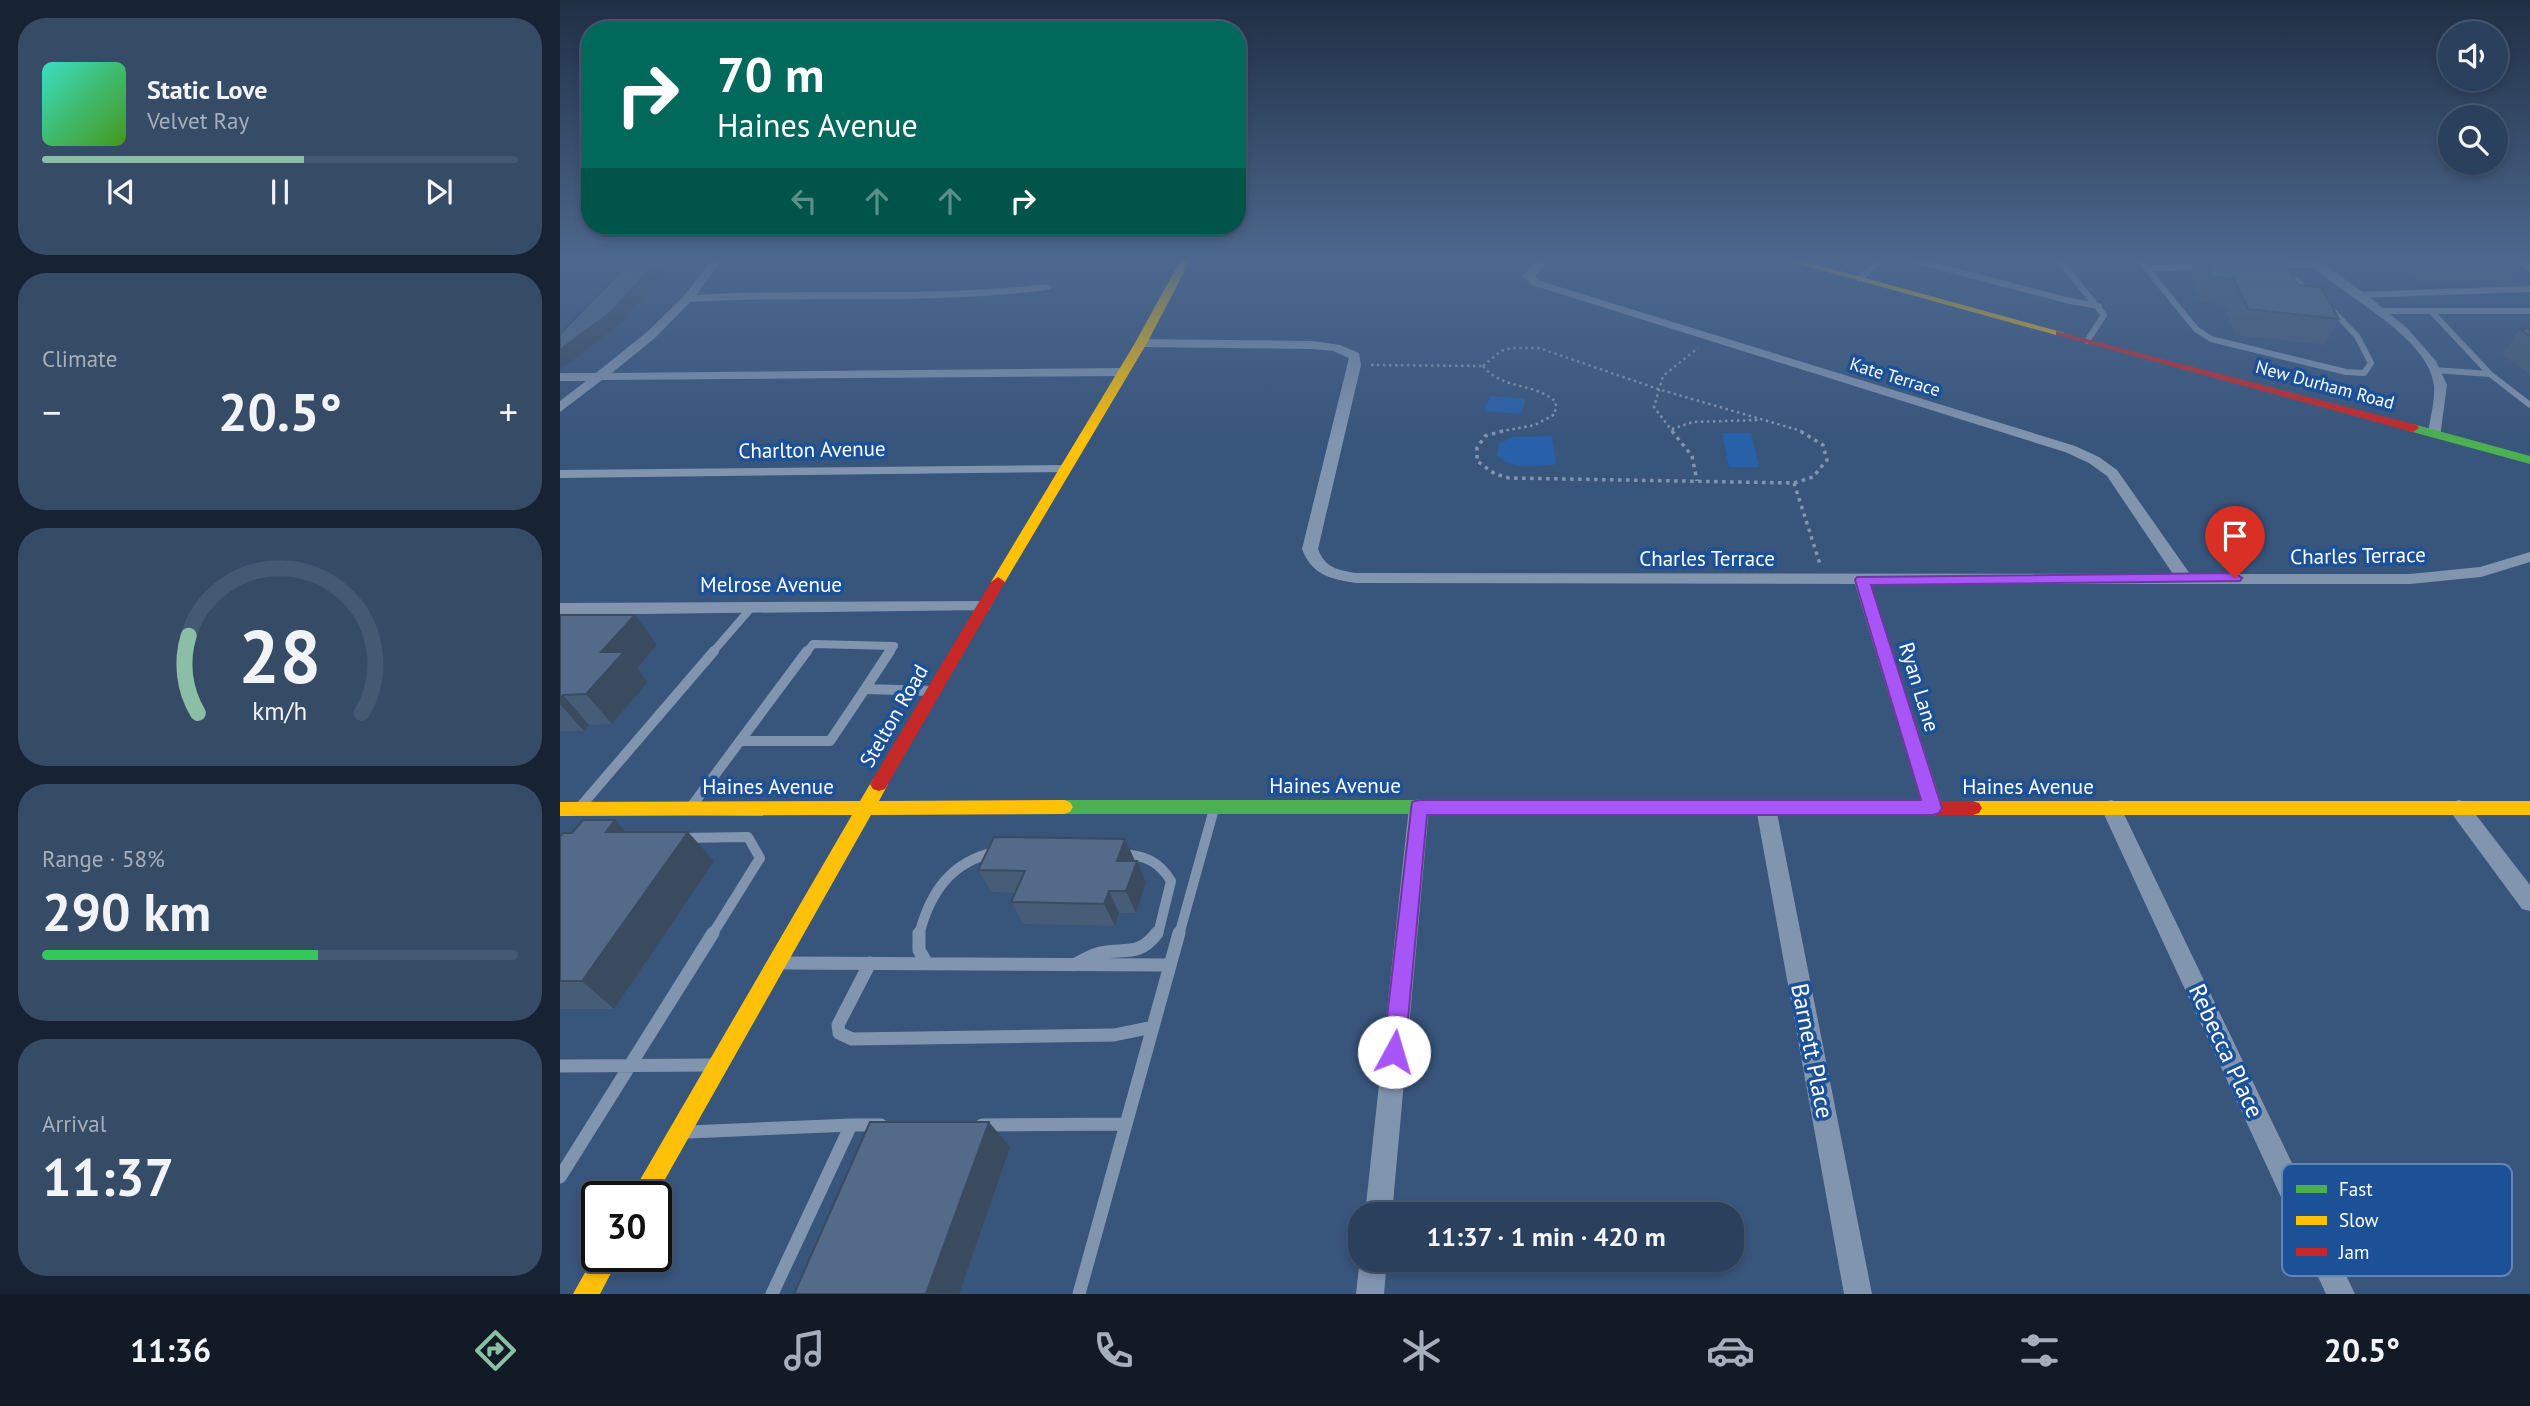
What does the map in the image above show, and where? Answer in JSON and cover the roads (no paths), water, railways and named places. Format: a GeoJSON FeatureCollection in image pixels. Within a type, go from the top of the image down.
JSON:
{"type":"FeatureCollection","features":[{"type":"Feature","properties":{"kind":"main road","name":"Stelton Road"},"geometry":{"type":"LineString","coordinates":[[651,1181],[865,807],[1154,319]]}},
{"type":"Feature","properties":{"kind":"main road","name":"New Durham Road"},"geometry":{"type":"LineString","coordinates":[[2007,319],[2530,460]]}},
{"type":"Feature","properties":{"kind":"main road","name":"Haines Avenue"},"geometry":{"type":"LineString","coordinates":[[560,810],[578,809],[612,814],[690,808],[865,807],[2530,808]]}},
{"type":"Feature","properties":{"kind":"main road"},"geometry":{"type":"LineString","coordinates":[[586,1294],[599,1272]]}},
{"type":"Feature","properties":{"kind":"street"},"geometry":{"type":"LineString","coordinates":[[560,408],[667,319]]}},
{"type":"Feature","properties":{"kind":"street","name":"Kate Terrace"},"geometry":{"type":"LineString","coordinates":[[1652,319],[2070,449],[2094,460],[2112,473],[2184,577]]}},
{"type":"Feature","properties":{"kind":"street"},"geometry":{"type":"LineString","coordinates":[[2389,319],[2403,330],[2427,357],[2440,382],[2435,434]]}},
{"type":"Feature","properties":{"kind":"street","name":"Charles Terrace"},"geometry":{"type":"LineString","coordinates":[[1141,343],[1313,345],[1350,352],[1355,356],[1310,549],[1315,564],[1330,574],[1356,578],[2410,579],[2482,572],[2530,557]]}},
{"type":"Feature","properties":{"kind":"street"},"geometry":{"type":"LineString","coordinates":[[560,377],[1122,372]]}},
{"type":"Feature","properties":{"kind":"street","name":"Charlton Avenue"},"geometry":{"type":"LineString","coordinates":[[560,474],[1064,469]]}},
{"type":"Feature","properties":{"kind":"street","name":"Ryan Lane"},"geometry":{"type":"LineString","coordinates":[[1862,580],[1933,808]]}},
{"type":"Feature","properties":{"kind":"street","name":"Melrose Avenue"},"geometry":{"type":"LineString","coordinates":[[560,609],[983,606]]}},
{"type":"Feature","properties":{"kind":"street"},"geometry":{"type":"LineString","coordinates":[[1379,1202],[1419,807]]}},
{"type":"Feature","properties":{"kind":"street","name":"Barnett Place"},"geometry":{"type":"LineString","coordinates":[[1766,808],[1858,1294]]}},
{"type":"Feature","properties":{"kind":"street","name":"Rebecca Place"},"geometry":{"type":"LineString","coordinates":[[2111,808],[2282,1169]]}},
{"type":"Feature","properties":{"kind":"street"},"geometry":{"type":"LineString","coordinates":[[2459,808],[2530,902]]}},
{"type":"Feature","properties":{"kind":"street"},"geometry":{"type":"LineString","coordinates":[[1370,1294],[1372,1272]]}},
{"type":"Feature","properties":{"kind":"street","name":"Rebecca Place"},"geometry":{"type":"LineString","coordinates":[[2332,1276],[2341,1294]]}},
{"type":"Feature","properties":{"kind":"lane"},"geometry":{"type":"LineString","coordinates":[[2087,341],[2101,319]]}},
{"type":"Feature","properties":{"kind":"lane"},"geometry":{"type":"LineString","coordinates":[[2188,319],[2196,329],[2211,339],[2346,373],[2364,373],[2371,363],[2357,336],[2341,319]]}},
{"type":"Feature","properties":{"kind":"lane"},"geometry":{"type":"LineString","coordinates":[[2439,319],[2490,374],[2530,405]]}},
{"type":"Feature","properties":{"kind":"lane"},"geometry":{"type":"LineString","coordinates":[[2434,370],[2490,374]]}},
{"type":"Feature","properties":{"kind":"lane"},"geometry":{"type":"LineString","coordinates":[[578,809],[751,608]]}},
{"type":"Feature","properties":{"kind":"lane"},"geometry":{"type":"LineString","coordinates":[[690,808],[740,741],[813,644],[894,646],[830,741],[740,741]]}},
{"type":"Feature","properties":{"kind":"lane"},"geometry":{"type":"LineString","coordinates":[[865,689],[933,691]]}},
{"type":"Feature","properties":{"kind":"lane"},"geometry":{"type":"LineString","coordinates":[[1079,1294],[1214,807]]}},
{"type":"Feature","properties":{"kind":"lane"},"geometry":{"type":"LineString","coordinates":[[560,1177],[760,858],[748,837],[664,838]]}},
{"type":"Feature","properties":{"kind":"lane"},"geometry":{"type":"LineString","coordinates":[[927,964],[920,955],[920,929],[945,877],[973,857],[1008,852]]}},
{"type":"Feature","properties":{"kind":"lane"},"geometry":{"type":"LineString","coordinates":[[1074,965],[1099,953],[1132,951],[1148,945],[1159,930],[1167,902],[1171,881],[1164,869],[1152,858],[1142,854],[1102,854]]}},
{"type":"Feature","properties":{"kind":"lane"},"geometry":{"type":"LineString","coordinates":[[776,963],[1169,965]]}},
{"type":"Feature","properties":{"kind":"lane"},"geometry":{"type":"LineString","coordinates":[[870,963],[838,1025],[839,1033],[852,1039],[1114,1035],[1153,1027]]}},
{"type":"Feature","properties":{"kind":"lane"},"geometry":{"type":"LineString","coordinates":[[560,1066],[717,1065]]}},
{"type":"Feature","properties":{"kind":"lane"},"geometry":{"type":"LineString","coordinates":[[972,1125],[1126,1124]]}},
{"type":"Feature","properties":{"kind":"lane"},"geometry":{"type":"LineString","coordinates":[[772,1294],[851,1125]]}},
{"type":"Feature","properties":{"kind":"lane"},"geometry":{"type":"LineString","coordinates":[[679,1132],[894,1125]]}}]}
